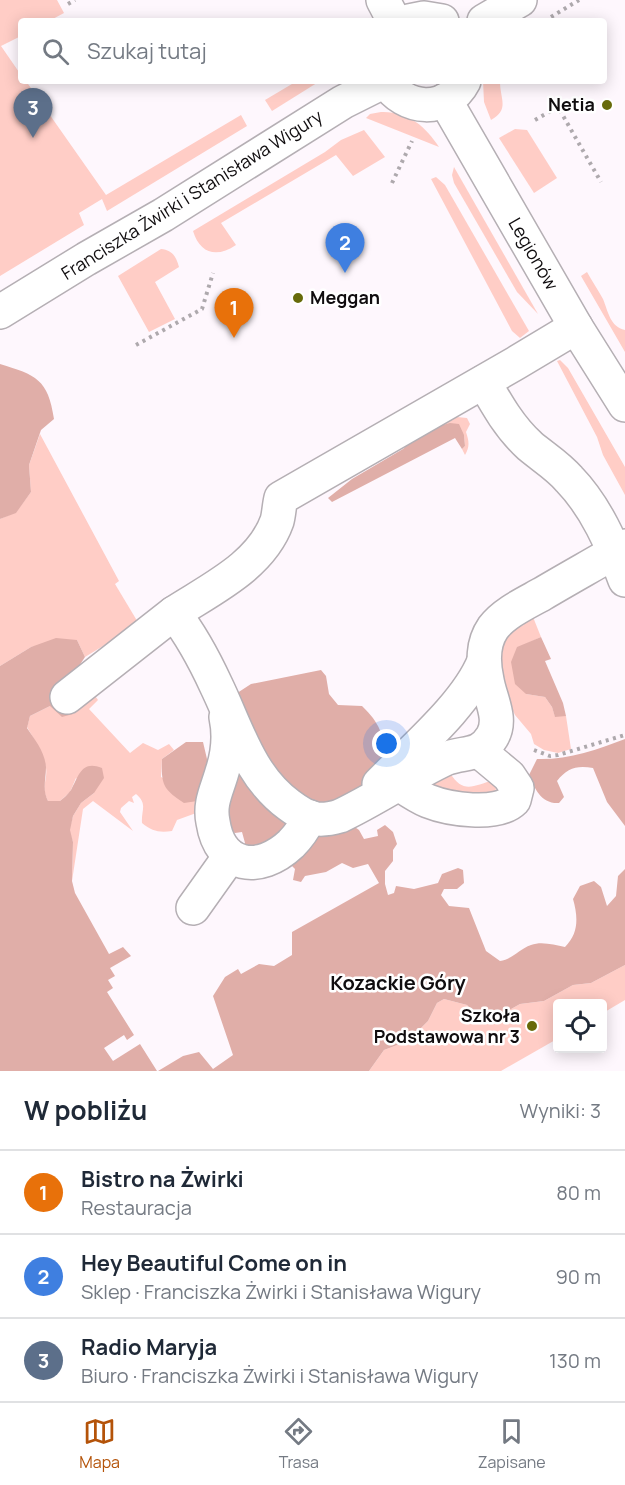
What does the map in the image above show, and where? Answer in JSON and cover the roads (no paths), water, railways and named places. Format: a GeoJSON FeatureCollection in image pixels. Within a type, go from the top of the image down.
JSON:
{"type":"FeatureCollection","features":[{"type":"Feature","properties":{"kind":"street"},"geometry":{"type":"LineString","coordinates":[[383,0],[392,18]]}},
{"type":"Feature","properties":{"kind":"street"},"geometry":{"type":"LineString","coordinates":[[489,18],[520,0]]}},
{"type":"Feature","properties":{"kind":"street","name":"Franciszka Żwirki i Stanisława Wigury"},"geometry":{"type":"LineString","coordinates":[[0,312],[163,215],[343,102],[380,84]]}},
{"type":"Feature","properties":{"kind":"street"},"geometry":{"type":"LineString","coordinates":[[388,84],[399,97],[425,106],[455,91]]}},
{"type":"Feature","properties":{"kind":"street","name":"Legionów"},"geometry":{"type":"LineString","coordinates":[[455,91],[576,327],[625,405]]}},
{"type":"Feature","properties":{"kind":"street"},"geometry":{"type":"LineString","coordinates":[[67,697],[174,613],[233,575],[252,559],[264,545],[277,521],[281,498],[576,327]]}},
{"type":"Feature","properties":{"kind":"street"},"geometry":{"type":"LineString","coordinates":[[174,613],[188,631],[222,698],[248,757],[264,783],[284,802],[310,817],[326,819],[340,816],[446,759],[479,752],[492,738],[496,729],[497,720],[484,661],[487,638],[494,626],[518,608],[622,559],[587,502],[569,478],[516,431],[499,409],[484,382]]}},
{"type":"Feature","properties":{"kind":"street"},"geometry":{"type":"LineString","coordinates":[[357,807],[465,694],[478,676],[484,661]]}},
{"type":"Feature","properties":{"kind":"street"},"geometry":{"type":"LineString","coordinates":[[222,698],[228,727],[228,747],[223,771],[212,799],[211,811],[217,839],[224,851],[235,860],[251,863],[266,859],[291,844],[310,817]]}},
{"type":"Feature","properties":{"kind":"street"},"geometry":{"type":"LineString","coordinates":[[399,784],[427,801],[446,806],[467,809],[502,808],[514,800],[517,788],[509,776],[479,752]]}},
{"type":"Feature","properties":{"kind":"street"},"geometry":{"type":"LineString","coordinates":[[193,908],[230,856]]}},
{"type":"Feature","properties":{"kind":"place","name":"Netia"},"geometry":{"type":"Point","coordinates":[607,105]}},
{"type":"Feature","properties":{"kind":"place","name":"Radio Maryja"},"geometry":{"type":"Point","coordinates":[33,138]}},
{"type":"Feature","properties":{"kind":"place","name":"Hey Beautiful Come on in"},"geometry":{"type":"Point","coordinates":[345,273]}},
{"type":"Feature","properties":{"kind":"place","name":"Meggan"},"geometry":{"type":"Point","coordinates":[298,298]}},
{"type":"Feature","properties":{"kind":"place","name":"Bistro na Żwirki"},"geometry":{"type":"Point","coordinates":[234,338]}},
{"type":"Feature","properties":{"kind":"place","name":"Szkoła Podstawowa nr 3"},"geometry":{"type":"Point","coordinates":[532,1026]}},
{"type":"Feature","properties":{"kind":"district","name":"Kozackie Góry"},"geometry":{"type":"Point","coordinates":[398,983]}}]}
